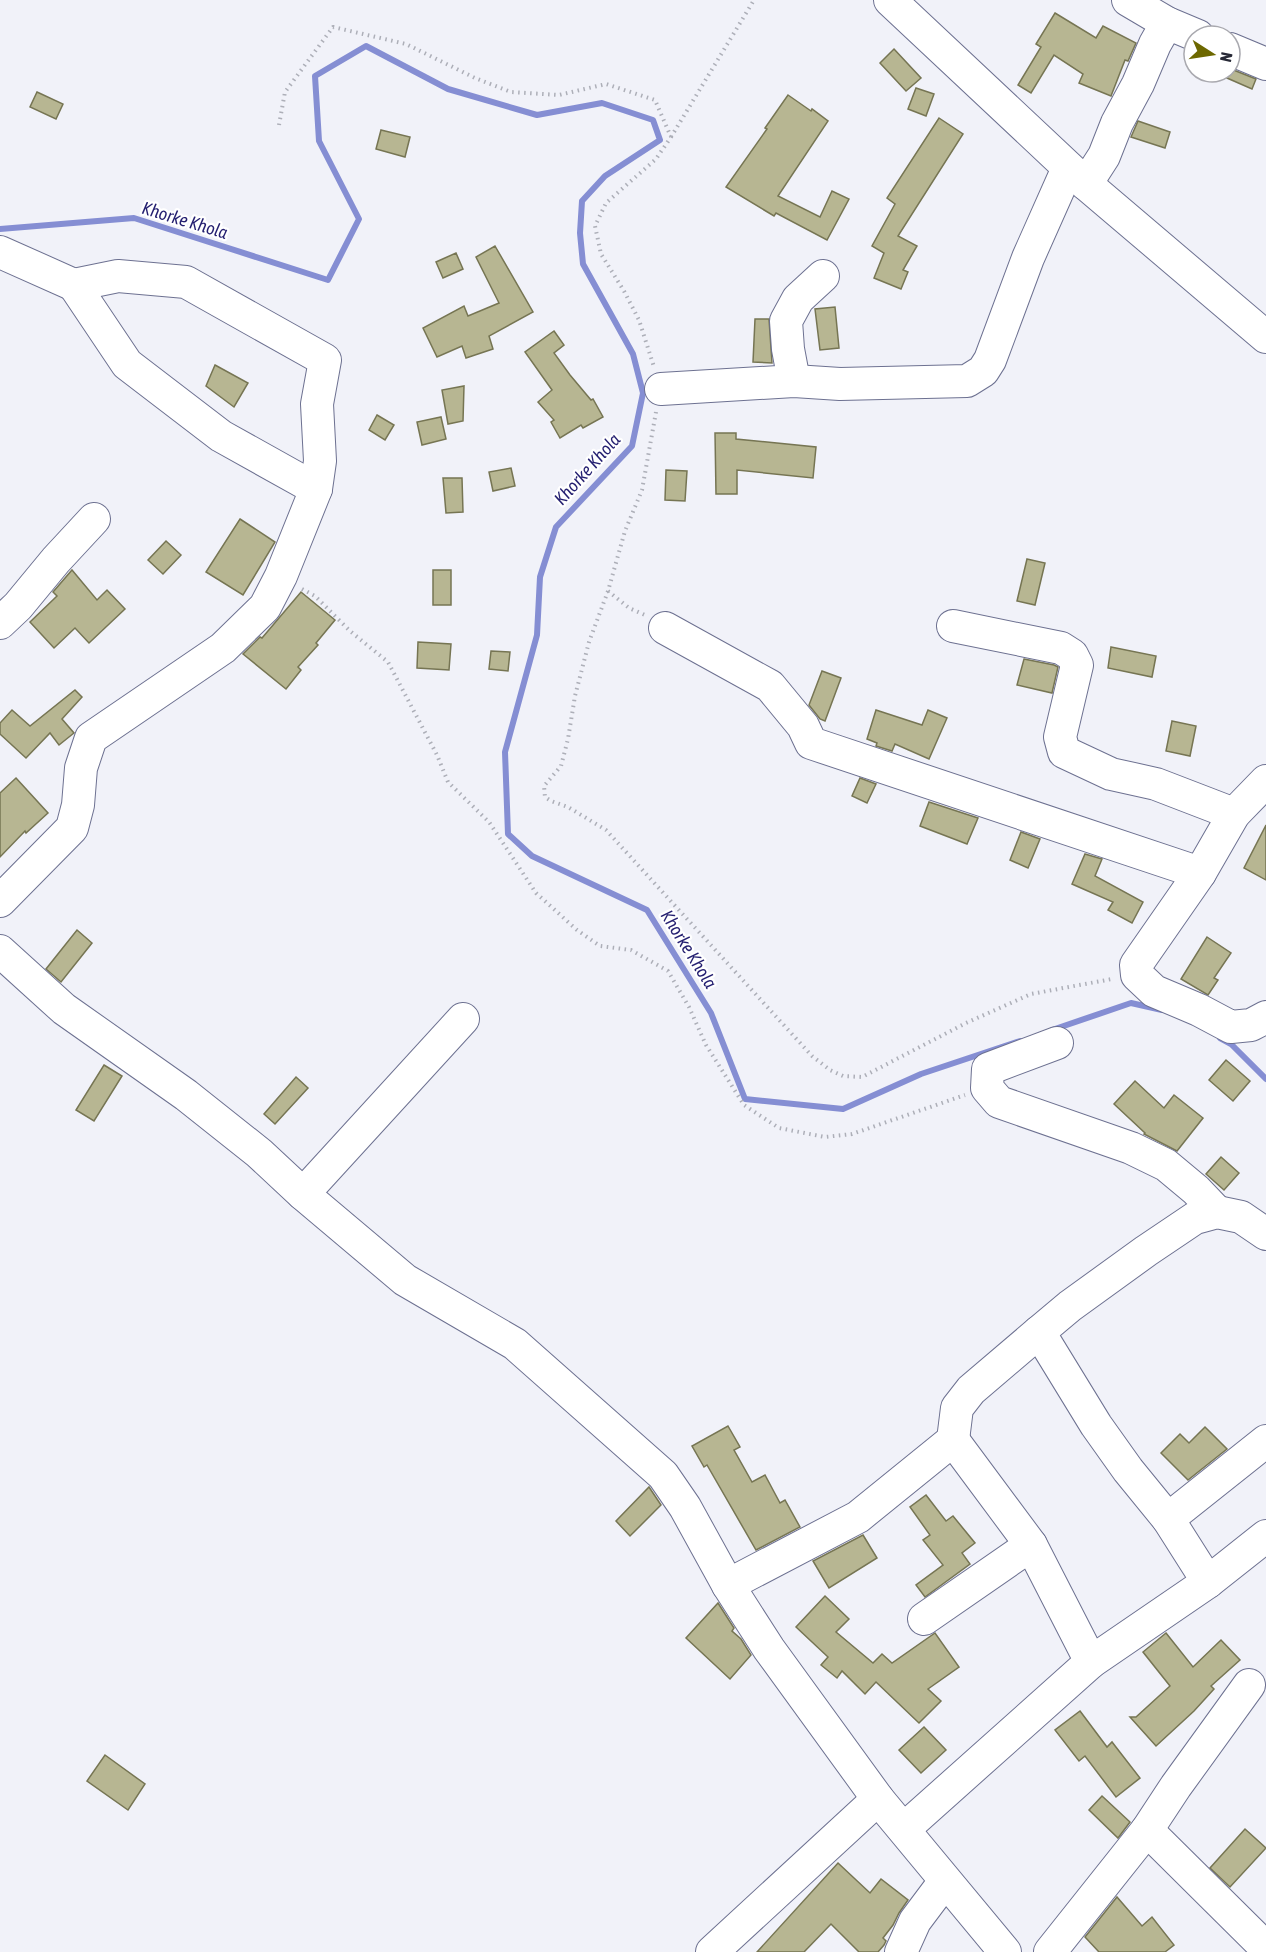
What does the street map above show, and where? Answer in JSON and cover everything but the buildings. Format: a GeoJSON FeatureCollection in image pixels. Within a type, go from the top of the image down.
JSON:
{"type":"FeatureCollection","features":[{"type":"Feature","properties":{"kind":"street"},"geometry":{"type":"LineString","coordinates":[[890,0],[1077,176],[1266,337]]}},
{"type":"Feature","properties":{"kind":"street"},"geometry":{"type":"LineString","coordinates":[[1128,0],[1182,29]]}},
{"type":"Feature","properties":{"kind":"street"},"geometry":{"type":"LineString","coordinates":[[661,389],[794,381],[840,384],[967,381],[983,371],[990,360],[1028,258],[1077,176],[1104,156],[1117,123],[1167,23]]}},
{"type":"Feature","properties":{"kind":"street"},"geometry":{"type":"LineString","coordinates":[[1242,54],[1266,64]]}},
{"type":"Feature","properties":{"kind":"street"},"geometry":{"type":"LineString","coordinates":[[0,252],[74,285],[127,364],[221,436],[316,489]]}},
{"type":"Feature","properties":{"kind":"street"},"geometry":{"type":"LineString","coordinates":[[0,901],[72,828],[78,805],[81,768],[92,738],[223,648],[265,607],[281,576],[316,489],[320,460],[317,404],[325,360],[186,282],[118,276],[74,285]]}},
{"type":"Feature","properties":{"kind":"street"},"geometry":{"type":"LineString","coordinates":[[794,381],[788,350],[786,321],[798,299],[823,276]]}},
{"type":"Feature","properties":{"kind":"street"},"geometry":{"type":"LineString","coordinates":[[0,623],[18,606],[94,519]]}},
{"type":"Feature","properties":{"kind":"street"},"geometry":{"type":"LineString","coordinates":[[952,626],[1061,648],[1072,655],[1077,665],[1060,736],[1064,752],[1111,774],[1156,784],[1234,814]]}},
{"type":"Feature","properties":{"kind":"street"},"geometry":{"type":"LineString","coordinates":[[665,628],[770,686],[803,726],[811,743],[1200,873]]}},
{"type":"Feature","properties":{"kind":"street"},"geometry":{"type":"LineString","coordinates":[[1266,781],[1234,814],[1200,873],[1136,965],[1137,975],[1154,991],[1199,1010],[1231,1027],[1251,1024],[1266,1017]]}},
{"type":"Feature","properties":{"kind":"street"},"geometry":{"type":"LineString","coordinates":[[0,951],[64,1009],[186,1095],[259,1153],[303,1194],[405,1280],[515,1344],[663,1475],[686,1507],[728,1585],[769,1649],[878,1799],[1005,1952]]}},
{"type":"Feature","properties":{"kind":"street"},"geometry":{"type":"LineString","coordinates":[[303,1194],[463,1018]]}},
{"type":"Feature","properties":{"kind":"street"},"geometry":{"type":"LineString","coordinates":[[1057,1043],[988,1070],[987,1088],[999,1102],[1131,1148],[1166,1165],[1196,1190],[1217,1212]]}},
{"type":"Feature","properties":{"kind":"street"},"geometry":{"type":"LineString","coordinates":[[1091,1662],[1031,1545],[953,1440],[957,1408],[971,1390],[1070,1306],[1195,1218],[1217,1212],[1241,1216],[1266,1234]]}},
{"type":"Feature","properties":{"kind":"street"},"geometry":{"type":"LineString","coordinates":[[1039,1332],[1096,1425],[1128,1470],[1168,1519],[1208,1582]]}},
{"type":"Feature","properties":{"kind":"street"},"geometry":{"type":"LineString","coordinates":[[728,1585],[858,1517],[953,1440]]}},
{"type":"Feature","properties":{"kind":"street"},"geometry":{"type":"LineString","coordinates":[[1168,1519],[1266,1441]]}},
{"type":"Feature","properties":{"kind":"street"},"geometry":{"type":"LineString","coordinates":[[904,1829],[1091,1662],[1208,1582],[1266,1536]]}},
{"type":"Feature","properties":{"kind":"street"},"geometry":{"type":"LineString","coordinates":[[924,1619],[1031,1545]]}},
{"type":"Feature","properties":{"kind":"street"},"geometry":{"type":"LineString","coordinates":[[1050,1952],[1147,1830],[1249,1685]]}},
{"type":"Feature","properties":{"kind":"street"},"geometry":{"type":"LineString","coordinates":[[712,1952],[878,1799]]}},
{"type":"Feature","properties":{"kind":"street"},"geometry":{"type":"LineString","coordinates":[[1147,1830],[1266,1948]]}},
{"type":"Feature","properties":{"kind":"street"},"geometry":{"type":"LineString","coordinates":[[901,1952],[915,1921],[945,1881]]}},
{"type":"Feature","properties":{"kind":"path"},"geometry":{"type":"LineString","coordinates":[[754,0],[656,159],[606,203],[595,226],[601,254],[639,320],[661,389],[642,490],[625,531],[608,591],[586,652],[561,766],[544,786],[545,797],[568,807],[606,830],[812,1056],[830,1070],[843,1076],[862,1077],[966,1023],[1031,994],[1137,975]]}},
{"type":"Feature","properties":{"kind":"path"},"geometry":{"type":"LineString","coordinates":[[279,125],[285,92],[333,27],[406,44],[475,78],[511,92],[559,95],[606,84],[655,100],[671,137]]}},
{"type":"Feature","properties":{"kind":"path"},"geometry":{"type":"LineString","coordinates":[[281,576],[315,596],[350,631],[388,662],[437,755],[448,782],[489,822],[536,893],[577,930],[600,946],[631,950],[668,971],[689,1007],[705,1046],[744,1106],[778,1128],[825,1137],[852,1134],[987,1088]]}},
{"type":"Feature","properties":{"kind":"path"},"geometry":{"type":"LineString","coordinates":[[608,591],[628,608],[647,616],[665,628]]}},
{"type":"Feature","properties":{"kind":"waterway","name":"Khorke Khola"},"geometry":{"type":"LineString","coordinates":[[0,229],[134,218],[328,280],[359,219],[319,141],[315,76],[366,46],[448,89],[537,115],[602,103],[653,120],[660,140],[605,176],[582,201],[580,233],[583,264],[633,354],[643,393],[632,446],[556,527],[540,577],[537,635],[505,752],[508,834],[532,856],[647,910],[711,1013],[745,1099],[843,1109],[921,1074],[1020,1041]]}},
{"type":"Feature","properties":{"kind":"waterway","name":"Khorke Khola"},"geometry":{"type":"LineString","coordinates":[[1052,1030],[1131,1003],[1162,1010]]}},
{"type":"Feature","properties":{"kind":"waterway","name":"Khorke Khola"},"geometry":{"type":"LineString","coordinates":[[1220,1038],[1231,1044],[1266,1079]]}}]}
